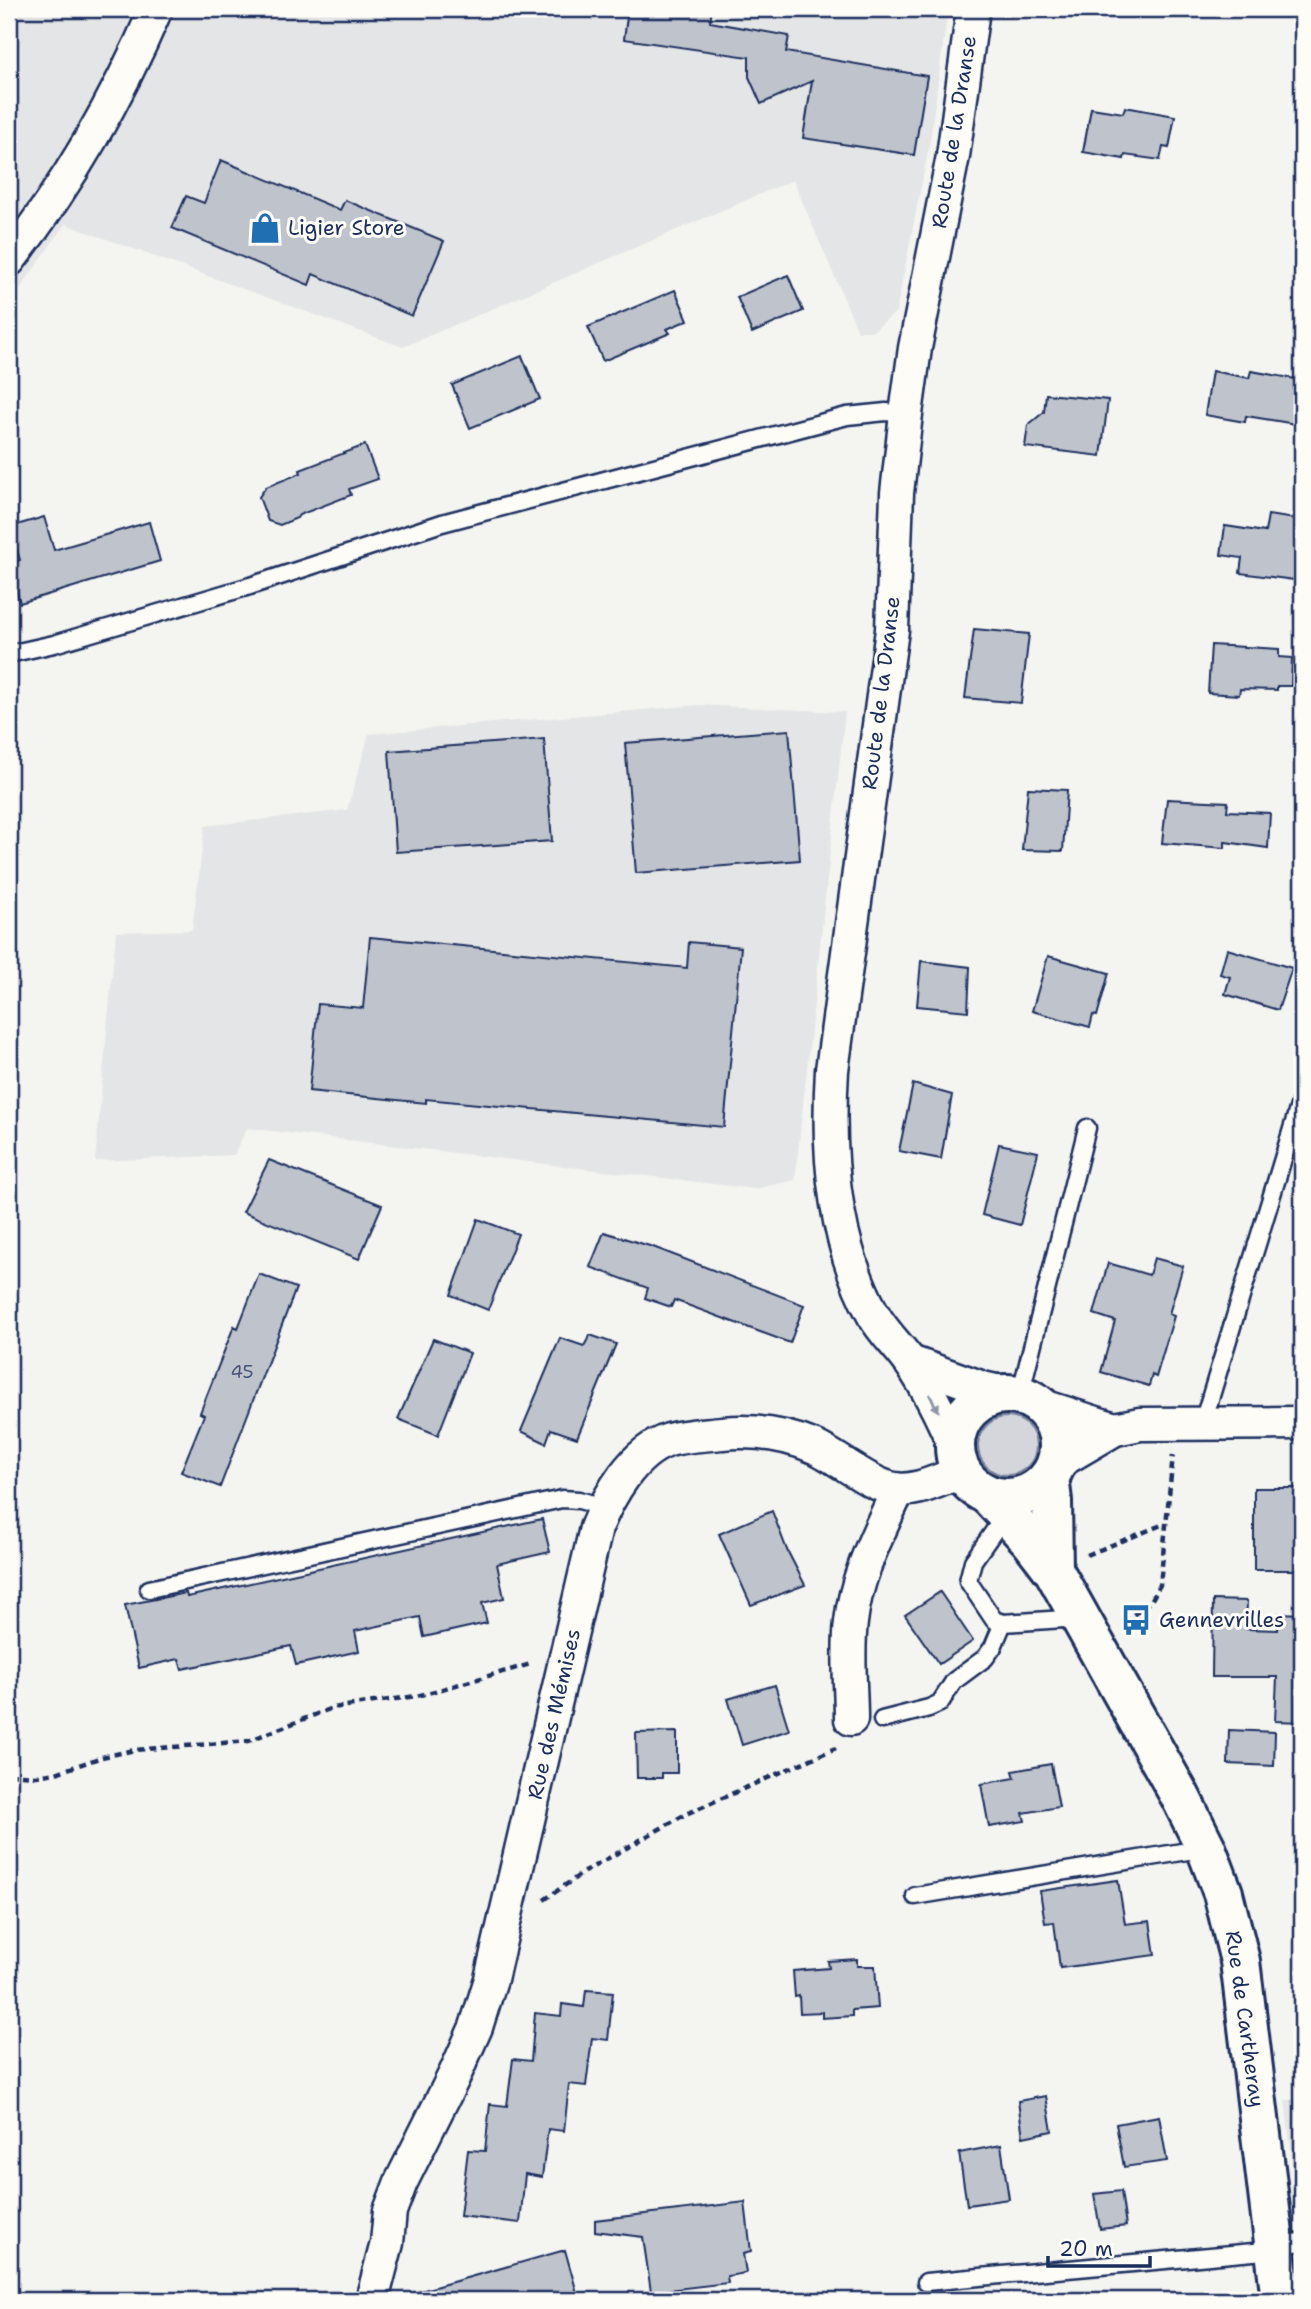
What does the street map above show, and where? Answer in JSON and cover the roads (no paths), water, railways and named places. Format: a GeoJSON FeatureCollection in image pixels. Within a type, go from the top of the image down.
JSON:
{"type":"FeatureCollection","features":[{"type":"Feature","properties":{"kind":"street"},"geometry":{"type":"LineString","coordinates":[[9,260],[52,199],[88,140],[122,80],[156,9]]}},
{"type":"Feature","properties":{"kind":"street","name":"Route de la Dranse"},"geometry":{"type":"LineString","coordinates":[[973,9],[957,131],[915,348],[906,414],[897,493],[892,630],[835,1045],[830,1105],[833,1170],[850,1259],[860,1288],[890,1340],[910,1362],[977,1481]]}},
{"type":"Feature","properties":{"kind":"street","name":"Route de la Dranse"},"geometry":{"type":"LineString","coordinates":[[910,1362],[1115,1429]]}},
{"type":"Feature","properties":{"kind":"street"},"geometry":{"type":"LineString","coordinates":[[1053,1470],[1059,1449],[1057,1428],[1050,1416],[1023,1398],[994,1395],[974,1405],[960,1423],[977,1481],[1000,1498],[1021,1496],[1034,1491],[1053,1470],[1115,1429],[1189,1422],[1302,1423]]}},
{"type":"Feature","properties":{"kind":"street","name":"Rue des Mémises"},"geometry":{"type":"LineString","coordinates":[[372,2300],[385,2252],[390,2211],[401,2182],[455,2074],[475,2027],[503,1929],[596,1528],[613,1491],[651,1450],[667,1441],[744,1431],[778,1435],[811,1446],[880,1484],[898,1490]]}},
{"type":"Feature","properties":{"kind":"street","name":"Rue de Cartheray"},"geometry":{"type":"LineString","coordinates":[[1053,1470],[1052,1501],[1088,1630],[1206,1848],[1230,1915],[1240,1961],[1284,2246],[1281,2300]]}},
{"type":"Feature","properties":{"kind":"street"},"geometry":{"type":"LineString","coordinates":[[867,1720],[849,1642],[862,1572],[898,1490],[977,1481]]}},
{"type":"Feature","properties":{"kind":"street","name":"Rue de Cartheray"},"geometry":{"type":"LineString","coordinates":[[977,1481],[1069,1563]]}},
{"type":"Feature","properties":{"kind":"lane"},"geometry":{"type":"LineString","coordinates":[[9,654],[54,644],[250,586],[442,523],[847,416],[867,412],[906,414]]}},
{"type":"Feature","properties":{"kind":"lane"},"geometry":{"type":"LineString","coordinates":[[1189,1422],[1302,1096]]}},
{"type":"Feature","properties":{"kind":"lane"},"geometry":{"type":"LineString","coordinates":[[1023,1398],[1087,1128]]}},
{"type":"Feature","properties":{"kind":"lane"},"geometry":{"type":"LineString","coordinates":[[977,1481],[973,1561],[968,1581],[993,1620],[1088,1630]]}},
{"type":"Feature","properties":{"kind":"lane"},"geometry":{"type":"LineString","coordinates":[[149,1589],[562,1499],[579,1500],[604,1507]]}},
{"type":"Feature","properties":{"kind":"lane"},"geometry":{"type":"LineString","coordinates":[[867,1720],[929,1708],[940,1703],[954,1681],[985,1657],[993,1647],[1003,1623]]}},
{"type":"Feature","properties":{"kind":"lane"},"geometry":{"type":"LineString","coordinates":[[915,1896],[1206,1848]]}},
{"type":"Feature","properties":{"kind":"lane"},"geometry":{"type":"LineString","coordinates":[[926,2282],[1284,2246]]}},
{"type":"Feature","properties":{"kind":"place","name":"Ligier Store"},"geometry":{"type":"Point","coordinates":[265,228]}},
{"type":"Feature","properties":{"kind":"place","name":"Gennevrilles"},"geometry":{"type":"Point","coordinates":[1136,1620]}}]}
